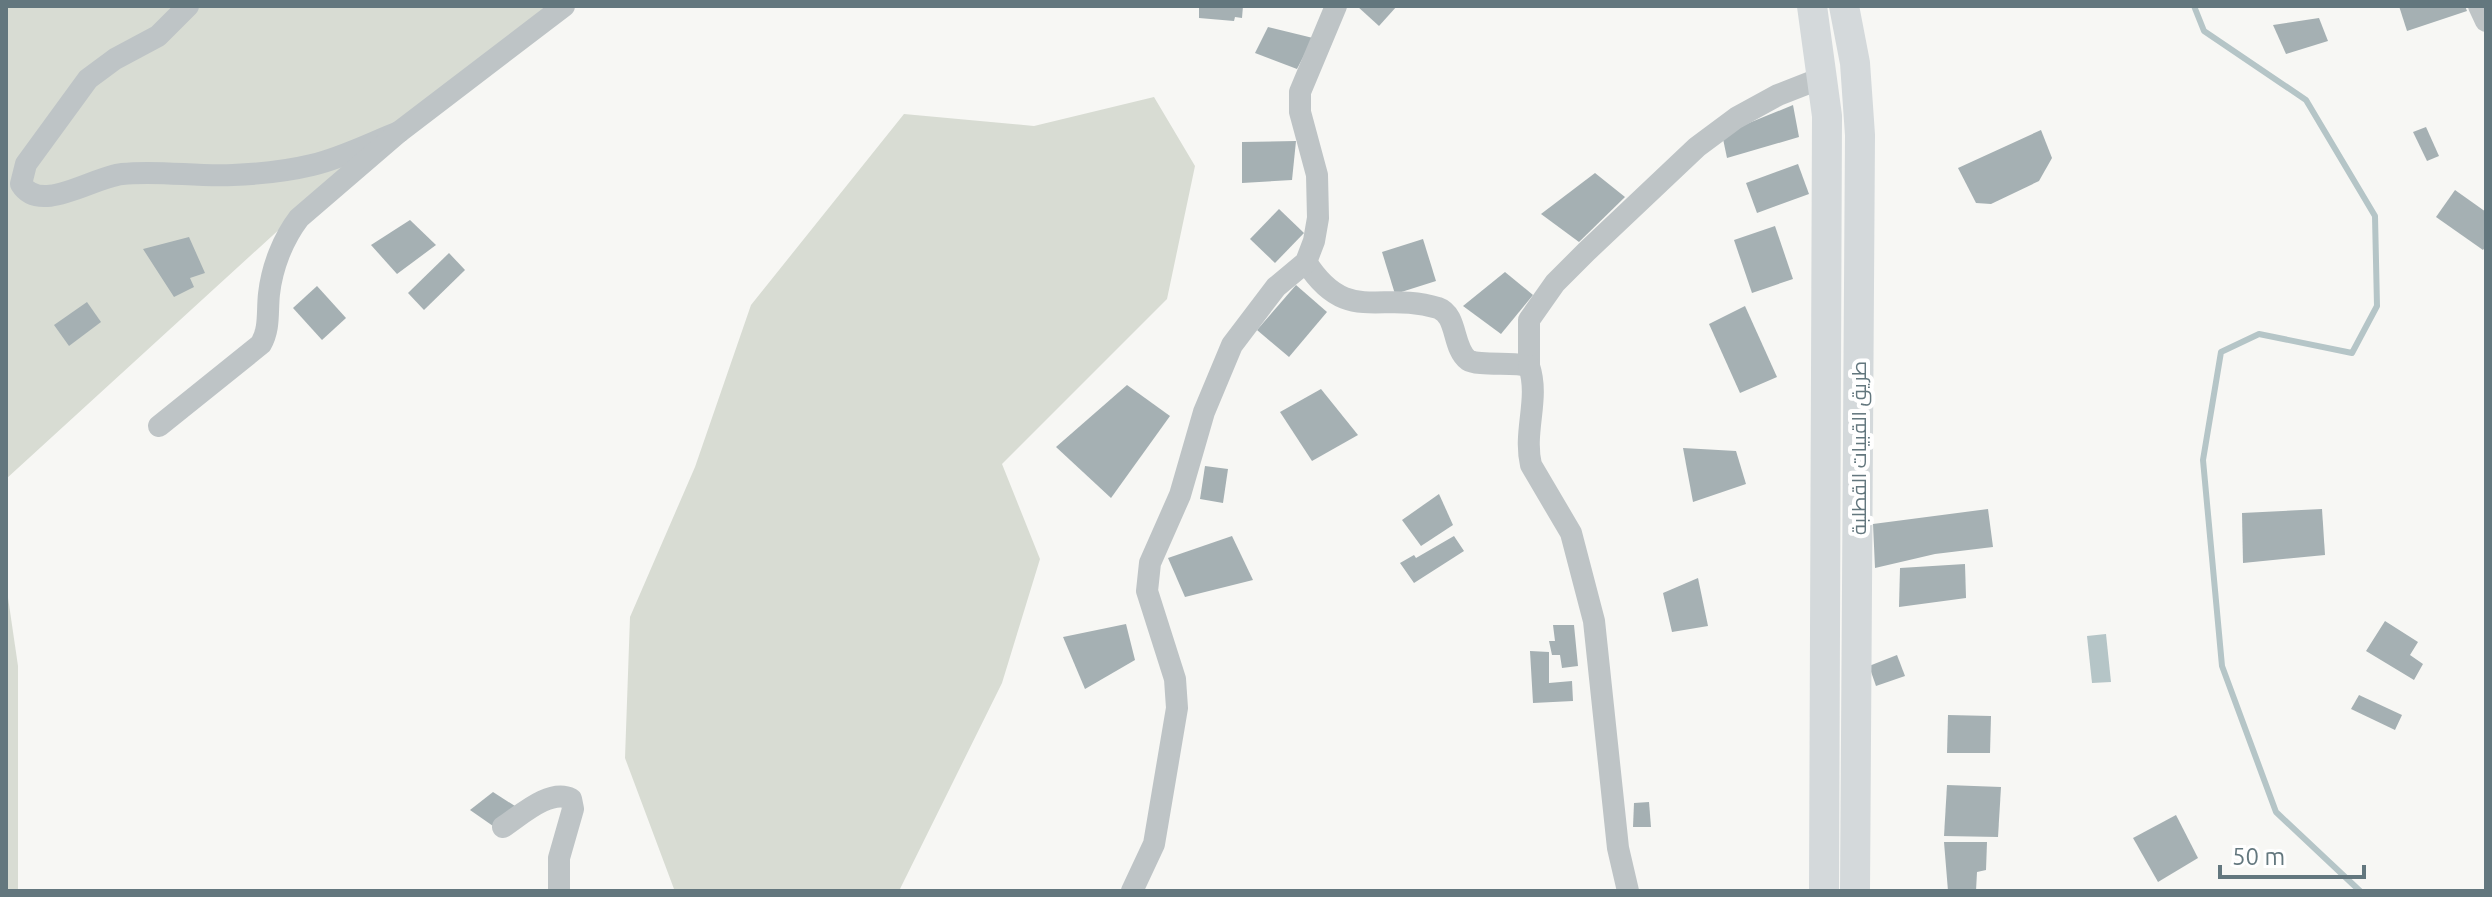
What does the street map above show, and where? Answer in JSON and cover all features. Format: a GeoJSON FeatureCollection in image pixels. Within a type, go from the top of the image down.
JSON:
{"type":"FeatureCollection","features":[{"type":"Feature","properties":{"kind":"main road"},"geometry":{"type":"LineString","coordinates":[[1812,6],[1827,116],[1824,891]]}},
{"type":"Feature","properties":{"kind":"main road","name":"طريق القبيات القطلبة"},"geometry":{"type":"LineString","coordinates":[[1844,6],[1855,63],[1860,135],[1855,891]]}},
{"type":"Feature","properties":{"kind":"street"},"geometry":{"type":"LineString","coordinates":[[188,6],[158,36],[115,59],[81,88],[26,164],[21,184],[30,195],[51,197],[103,178],[126,174],[233,175],[296,168],[325,161],[399,132]]}},
{"type":"Feature","properties":{"kind":"street"},"geometry":{"type":"LineString","coordinates":[[159,426],[261,344],[267,327],[269,291],[279,254],[299,218],[399,132],[564,6]]}},
{"type":"Feature","properties":{"kind":"street"},"geometry":{"type":"LineString","coordinates":[[1132,891],[1154,844],[1177,708],[1175,679],[1147,591],[1150,563],[1180,495],[1204,412],[1232,345],[1276,287],[1306,262],[1318,218],[1317,175],[1300,112],[1300,92],[1336,6]]}},
{"type":"Feature","properties":{"kind":"street"},"geometry":{"type":"LineString","coordinates":[[2479,6],[2486,21]]}},
{"type":"Feature","properties":{"kind":"street"},"geometry":{"type":"LineString","coordinates":[[1628,891],[1618,848],[1594,621],[1571,533],[1531,465],[1528,452],[1534,395],[1529,366],[1529,320],[1555,283],[1697,147],[1736,118],[1778,95],[1824,77]]}},
{"type":"Feature","properties":{"kind":"street"},"geometry":{"type":"LineString","coordinates":[[1306,262],[1325,287],[1343,299],[1440,308],[1448,317],[1464,356],[1473,362],[1529,366]]}},
{"type":"Feature","properties":{"kind":"street"},"geometry":{"type":"LineString","coordinates":[[503,827],[548,799],[557,795],[569,796],[573,809],[559,858],[559,891]]}},
{"type":"Feature","properties":{"kind":"shaded area"},"geometry":{"type":"Polygon","coordinates":[[[6,6],[562,6],[377,140],[6,479],[6,6]]]}},
{"type":"Feature","properties":{"kind":"shaded area"},"geometry":{"type":"Polygon","coordinates":[[[1154,97],[1195,166],[1167,299],[1002,464],[1040,559],[1002,683],[899,891],[674,889],[625,758],[630,617],[695,467],[751,305],[904,114],[1034,126],[1154,97]]]}},
{"type":"Feature","properties":{"kind":"shaded area"},"geometry":{"type":"Polygon","coordinates":[[[6,584],[18,666],[18,891],[6,891],[6,584]]]}},
{"type":"Feature","properties":{"kind":"shaded area"},"geometry":{"type":"Polygon","coordinates":[[[2106,634],[2111,682],[2092,683],[2087,636],[2106,634]]]}},
{"type":"Feature","properties":{"kind":"building"},"geometry":{"type":"Polygon","coordinates":[[[1199,6],[1243,6],[1242,18],[1235,17],[1234,21],[1199,18],[1199,6]]]}},
{"type":"Feature","properties":{"kind":"building"},"geometry":{"type":"Polygon","coordinates":[[[1357,6],[1397,6],[1379,26],[1357,6]]]}},
{"type":"Feature","properties":{"kind":"building"},"geometry":{"type":"Polygon","coordinates":[[[2399,6],[2465,6],[2467,11],[2407,31],[2399,6]]]}},
{"type":"Feature","properties":{"kind":"building"},"geometry":{"type":"Polygon","coordinates":[[[2319,18],[2328,41],[2286,54],[2273,25],[2319,18]]]}},
{"type":"Feature","properties":{"kind":"building"},"geometry":{"type":"Polygon","coordinates":[[[1268,27],[1313,38],[1297,69],[1255,53],[1268,27]]]}},
{"type":"Feature","properties":{"kind":"building"},"geometry":{"type":"Polygon","coordinates":[[[1793,105],[1799,137],[1727,158],[1722,134],[1793,105]]]}},
{"type":"Feature","properties":{"kind":"building"},"geometry":{"type":"Polygon","coordinates":[[[2426,127],[2439,156],[2427,161],[2413,132],[2426,127]]]}},
{"type":"Feature","properties":{"kind":"building"},"geometry":{"type":"Polygon","coordinates":[[[2041,130],[2052,158],[2039,181],[1991,204],[1976,203],[1958,168],[2041,130]]]}},
{"type":"Feature","properties":{"kind":"building"},"geometry":{"type":"Polygon","coordinates":[[[1296,141],[1292,180],[1242,183],[1242,142],[1296,141]]]}},
{"type":"Feature","properties":{"kind":"building"},"geometry":{"type":"Polygon","coordinates":[[[1798,164],[1809,194],[1757,213],[1746,183],[1798,164]]]}},
{"type":"Feature","properties":{"kind":"building"},"geometry":{"type":"Polygon","coordinates":[[[1595,173],[1625,197],[1579,242],[1541,214],[1595,173]]]}},
{"type":"Feature","properties":{"kind":"building"},"geometry":{"type":"Polygon","coordinates":[[[2455,190],[2486,212],[2486,246],[2483,250],[2436,217],[2455,190]]]}},
{"type":"Feature","properties":{"kind":"building"},"geometry":{"type":"Polygon","coordinates":[[[1279,209],[1304,233],[1275,263],[1250,239],[1279,209]]]}},
{"type":"Feature","properties":{"kind":"building"},"geometry":{"type":"Polygon","coordinates":[[[410,220],[436,245],[397,274],[371,245],[410,220]]]}},
{"type":"Feature","properties":{"kind":"building"},"geometry":{"type":"Polygon","coordinates":[[[1775,226],[1793,279],[1752,293],[1734,240],[1775,226]]]}},
{"type":"Feature","properties":{"kind":"building"},"geometry":{"type":"Polygon","coordinates":[[[189,237],[205,273],[190,278],[194,287],[174,297],[143,249],[189,237]]]}},
{"type":"Feature","properties":{"kind":"building"},"geometry":{"type":"Polygon","coordinates":[[[1423,239],[1436,281],[1395,294],[1382,252],[1423,239]]]}},
{"type":"Feature","properties":{"kind":"building"},"geometry":{"type":"Polygon","coordinates":[[[449,253],[465,270],[424,310],[408,293],[449,253]]]}},
{"type":"Feature","properties":{"kind":"building"},"geometry":{"type":"Polygon","coordinates":[[[1505,272],[1533,295],[1501,334],[1463,306],[1505,272]]]}},
{"type":"Feature","properties":{"kind":"building"},"geometry":{"type":"Polygon","coordinates":[[[1296,285],[1327,312],[1289,357],[1257,330],[1296,285]]]}},
{"type":"Feature","properties":{"kind":"building"},"geometry":{"type":"Polygon","coordinates":[[[317,286],[346,318],[322,340],[293,308],[317,286]]]}},
{"type":"Feature","properties":{"kind":"building"},"geometry":{"type":"Polygon","coordinates":[[[87,302],[101,322],[69,346],[54,325],[87,302]]]}},
{"type":"Feature","properties":{"kind":"building"},"geometry":{"type":"Polygon","coordinates":[[[1745,306],[1777,377],[1740,393],[1709,324],[1745,306]]]}},
{"type":"Feature","properties":{"kind":"building"},"geometry":{"type":"Polygon","coordinates":[[[1127,385],[1170,416],[1111,498],[1056,447],[1127,385]]]}},
{"type":"Feature","properties":{"kind":"building"},"geometry":{"type":"Polygon","coordinates":[[[1321,389],[1358,435],[1312,461],[1280,412],[1321,389]]]}},
{"type":"Feature","properties":{"kind":"building"},"geometry":{"type":"Polygon","coordinates":[[[1683,448],[1736,451],[1746,484],[1693,502],[1683,448]]]}},
{"type":"Feature","properties":{"kind":"building"},"geometry":{"type":"Polygon","coordinates":[[[1205,466],[1228,469],[1223,503],[1200,499],[1205,466]]]}},
{"type":"Feature","properties":{"kind":"building"},"geometry":{"type":"Polygon","coordinates":[[[1439,494],[1453,525],[1421,546],[1402,520],[1439,494]]]}},
{"type":"Feature","properties":{"kind":"building"},"geometry":{"type":"Polygon","coordinates":[[[1988,509],[1993,547],[1935,554],[1875,568],[1873,524],[1988,509]]]}},
{"type":"Feature","properties":{"kind":"building"},"geometry":{"type":"Polygon","coordinates":[[[2322,509],[2325,555],[2243,563],[2242,513],[2322,509]]]}},
{"type":"Feature","properties":{"kind":"building"},"geometry":{"type":"Polygon","coordinates":[[[1232,536],[1253,580],[1185,597],[1168,558],[1232,536]]]}},
{"type":"Feature","properties":{"kind":"building"},"geometry":{"type":"Polygon","coordinates":[[[1454,536],[1464,551],[1414,583],[1400,563],[1414,555],[1416,558],[1454,536]]]}},
{"type":"Feature","properties":{"kind":"building"},"geometry":{"type":"Polygon","coordinates":[[[1965,564],[1966,598],[1899,607],[1900,568],[1965,564]]]}},
{"type":"Feature","properties":{"kind":"building"},"geometry":{"type":"Polygon","coordinates":[[[1698,578],[1708,626],[1672,632],[1663,593],[1698,578]]]}},
{"type":"Feature","properties":{"kind":"building"},"geometry":{"type":"Polygon","coordinates":[[[2385,621],[2418,642],[2410,655],[2423,664],[2414,680],[2366,651],[2385,621]]]}},
{"type":"Feature","properties":{"kind":"building"},"geometry":{"type":"Polygon","coordinates":[[[1126,624],[1135,660],[1085,689],[1063,637],[1126,624]]]}},
{"type":"Feature","properties":{"kind":"building"},"geometry":{"type":"Polygon","coordinates":[[[1553,625],[1574,625],[1578,666],[1562,668],[1560,655],[1552,655],[1549,641],[1555,641],[1553,625]]]}},
{"type":"Feature","properties":{"kind":"building"},"geometry":{"type":"Polygon","coordinates":[[[1530,651],[1549,652],[1549,683],[1572,681],[1573,701],[1533,703],[1530,651]]]}},
{"type":"Feature","properties":{"kind":"building"},"geometry":{"type":"Polygon","coordinates":[[[1897,655],[1905,676],[1876,686],[1869,666],[1897,655]]]}},
{"type":"Feature","properties":{"kind":"building"},"geometry":{"type":"Polygon","coordinates":[[[2359,695],[2402,715],[2395,730],[2351,709],[2359,695]]]}},
{"type":"Feature","properties":{"kind":"building"},"geometry":{"type":"Polygon","coordinates":[[[1948,715],[1991,716],[1990,753],[1947,753],[1948,715]]]}},
{"type":"Feature","properties":{"kind":"building"},"geometry":{"type":"Polygon","coordinates":[[[1947,785],[2001,787],[1998,837],[1944,836],[1947,785]]]}},
{"type":"Feature","properties":{"kind":"building"},"geometry":{"type":"Polygon","coordinates":[[[493,792],[518,808],[493,826],[470,810],[493,792]]]}},
{"type":"Feature","properties":{"kind":"building"},"geometry":{"type":"Polygon","coordinates":[[[1649,802],[1651,827],[1633,827],[1634,803],[1649,802]]]}},
{"type":"Feature","properties":{"kind":"building"},"geometry":{"type":"Polygon","coordinates":[[[2176,815],[2198,858],[2158,882],[2133,838],[2176,815]]]}},
{"type":"Feature","properties":{"kind":"building"},"geometry":{"type":"Polygon","coordinates":[[[1944,842],[1987,842],[1986,870],[1977,872],[1976,891],[1948,891],[1944,842]]]}},
{"type":"Feature","properties":{"kind":"waterway"},"geometry":{"type":"LineString","coordinates":[[2194,6],[2204,31],[2306,100],[2375,216],[2377,306],[2352,353],[2259,334],[2221,352],[2203,460],[2222,666],[2276,812],[2360,891]]}}]}
